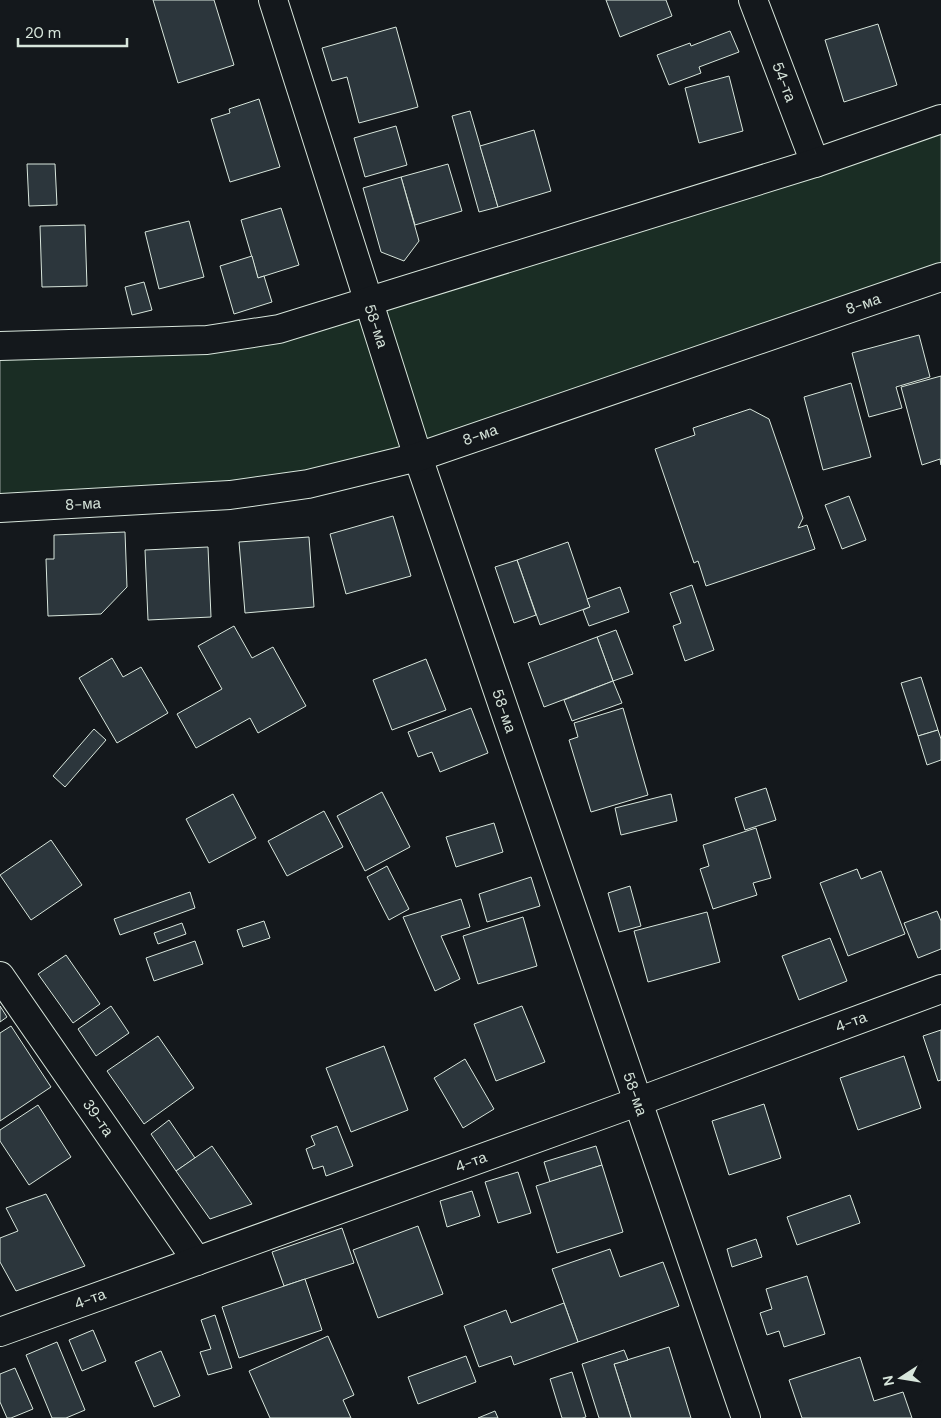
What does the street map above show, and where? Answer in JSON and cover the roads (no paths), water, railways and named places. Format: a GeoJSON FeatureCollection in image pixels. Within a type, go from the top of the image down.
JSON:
{"type":"FeatureCollection","features":[{"type":"Feature","properties":{"kind":"street","name":"58-ма"},"geometry":{"type":"LineString","coordinates":[[273,0],[418,456],[746,1418]]}},
{"type":"Feature","properties":{"kind":"street","name":"54-та"},"geometry":{"type":"LineString","coordinates":[[753,0],[814,164]]}},
{"type":"Feature","properties":{"kind":"street"},"geometry":{"type":"LineString","coordinates":[[0,346],[207,340],[279,329],[814,164],[941,119]]}},
{"type":"Feature","properties":{"kind":"street","name":"8-ма"},"geometry":{"type":"LineString","coordinates":[[0,508],[230,495],[308,484],[418,456],[941,277]]}},
{"type":"Feature","properties":{"kind":"street","name":"39-та"},"geometry":{"type":"LineString","coordinates":[[0,976],[197,1261]]}},
{"type":"Feature","properties":{"kind":"street","name":"4-та"},"geometry":{"type":"LineString","coordinates":[[0,1332],[637,1102],[941,989]]}}]}
